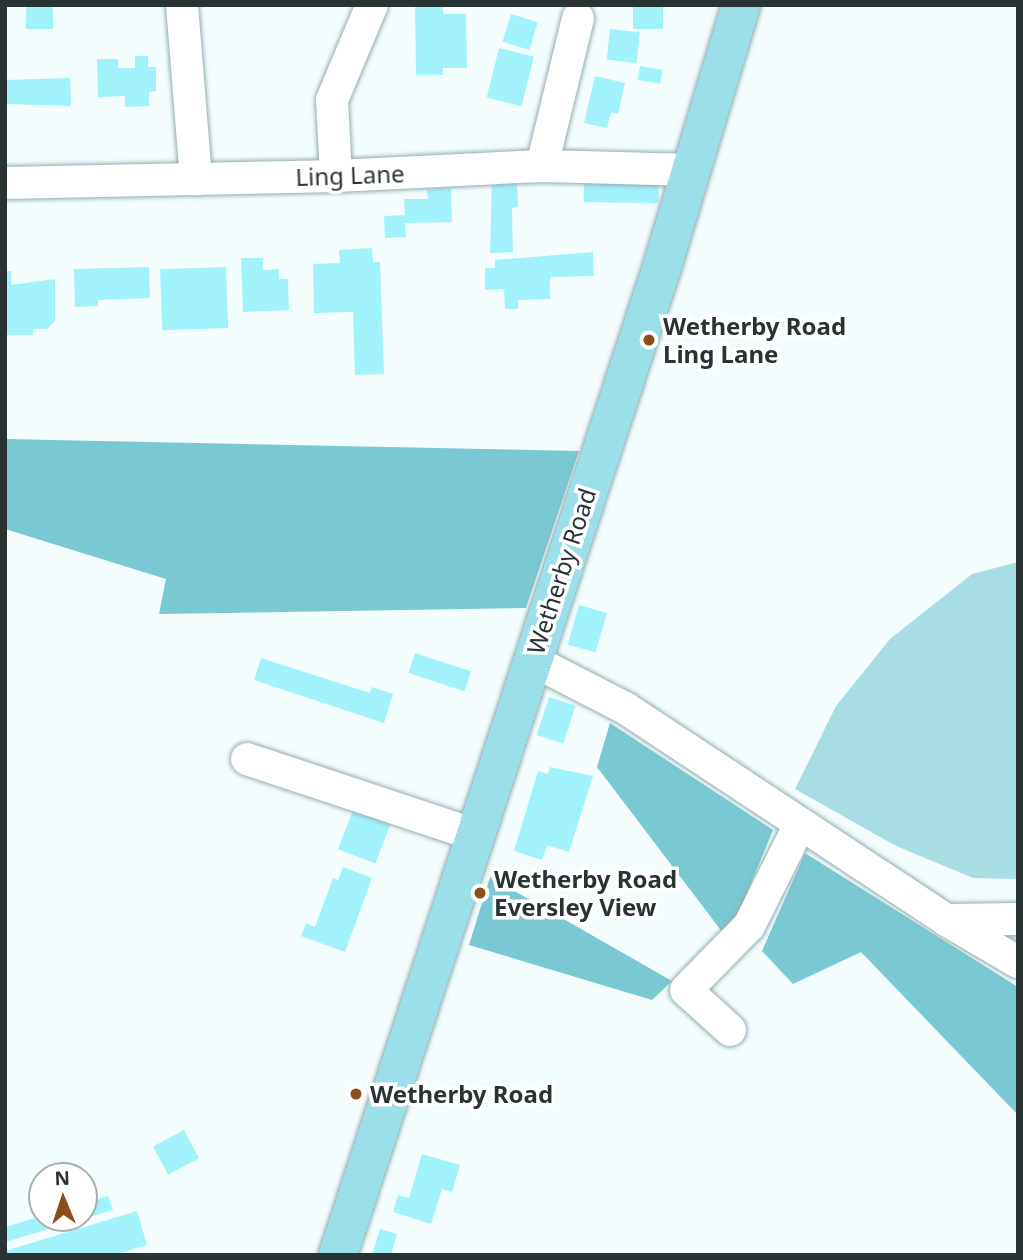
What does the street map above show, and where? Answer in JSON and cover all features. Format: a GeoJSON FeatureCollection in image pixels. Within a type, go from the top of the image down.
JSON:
{"type":"FeatureCollection","features":[{"type":"Feature","properties":{"kind":"main road","name":"Wetherby Road"},"geometry":{"type":"LineString","coordinates":[[338,1255],[694,170],[741,5]]}},
{"type":"Feature","properties":{"kind":"street"},"geometry":{"type":"LineString","coordinates":[[182,5],[196,180]]}},
{"type":"Feature","properties":{"kind":"street"},"geometry":{"type":"LineString","coordinates":[[336,176],[332,100],[372,5]]}},
{"type":"Feature","properties":{"kind":"street"},"geometry":{"type":"LineString","coordinates":[[542,166],[578,18]]}},
{"type":"Feature","properties":{"kind":"street","name":"Ling Lane"},"geometry":{"type":"LineString","coordinates":[[5,183],[336,176],[542,166],[694,170]]}},
{"type":"Feature","properties":{"kind":"street"},"geometry":{"type":"LineString","coordinates":[[532,660],[625,708],[946,920],[1018,962]]}},
{"type":"Feature","properties":{"kind":"street"},"geometry":{"type":"LineString","coordinates":[[247,759],[475,835]]}},
{"type":"Feature","properties":{"kind":"street"},"geometry":{"type":"LineString","coordinates":[[730,1030],[686,990],[749,926],[800,824]]}},
{"type":"Feature","properties":{"kind":"street"},"geometry":{"type":"LineString","coordinates":[[946,920],[1018,919]]}},
{"type":"Feature","properties":{"kind":"shaded area"},"geometry":{"type":"Polygon","coordinates":[[[5,439],[579,451],[526,608],[159,614],[166,579],[5,529],[5,439]]]}},
{"type":"Feature","properties":{"kind":"shaded area"},"geometry":{"type":"Polygon","coordinates":[[[1018,562],[1018,879],[973,878],[896,846],[795,789],[836,706],[890,639],[972,574],[1018,562]]]}},
{"type":"Feature","properties":{"kind":"shaded area"},"geometry":{"type":"Polygon","coordinates":[[[610,723],[773,830],[735,922],[723,933],[597,767],[610,723]]]}},
{"type":"Feature","properties":{"kind":"shaded area"},"geometry":{"type":"Polygon","coordinates":[[[805,853],[1018,987],[1018,1115],[861,952],[793,984],[762,951],[805,853]]]}},
{"type":"Feature","properties":{"kind":"shaded area"},"geometry":{"type":"Polygon","coordinates":[[[490,877],[672,981],[652,1000],[469,945],[490,877]]]}},
{"type":"Feature","properties":{"kind":"building"},"geometry":{"type":"Polygon","coordinates":[[[26,5],[53,5],[53,29],[26,29],[26,5]]]}},
{"type":"Feature","properties":{"kind":"building"},"geometry":{"type":"Polygon","coordinates":[[[415,5],[443,5],[443,14],[466,14],[467,68],[443,68],[443,75],[416,75],[415,5]]]}},
{"type":"Feature","properties":{"kind":"building"},"geometry":{"type":"Polygon","coordinates":[[[633,5],[663,5],[663,29],[633,29],[633,5]]]}},
{"type":"Feature","properties":{"kind":"building"},"geometry":{"type":"Polygon","coordinates":[[[511,14],[538,22],[529,50],[503,42],[511,14]]]}},
{"type":"Feature","properties":{"kind":"building"},"geometry":{"type":"Polygon","coordinates":[[[610,29],[640,32],[637,63],[607,60],[610,29]]]}},
{"type":"Feature","properties":{"kind":"building"},"geometry":{"type":"Polygon","coordinates":[[[499,48],[534,57],[522,106],[487,97],[499,48]]]}},
{"type":"Feature","properties":{"kind":"building"},"geometry":{"type":"Polygon","coordinates":[[[135,56],[148,56],[148,67],[156,67],[156,91],[149,92],[149,106],[125,107],[125,96],[98,97],[97,59],[118,59],[118,68],[135,68],[135,56]]]}},
{"type":"Feature","properties":{"kind":"building"},"geometry":{"type":"Polygon","coordinates":[[[640,66],[663,70],[660,84],[638,80],[640,66]]]}},
{"type":"Feature","properties":{"kind":"building"},"geometry":{"type":"Polygon","coordinates":[[[595,76],[625,83],[618,114],[611,112],[607,128],[584,123],[595,76]]]}},
{"type":"Feature","properties":{"kind":"building"},"geometry":{"type":"Polygon","coordinates":[[[70,78],[71,106],[5,104],[5,80],[70,78]]]}},
{"type":"Feature","properties":{"kind":"building"},"geometry":{"type":"Polygon","coordinates":[[[517,178],[518,207],[512,208],[513,252],[490,253],[492,179],[517,178]]]}},
{"type":"Feature","properties":{"kind":"building"},"geometry":{"type":"Polygon","coordinates":[[[584,180],[659,181],[659,203],[584,202],[584,180]]]}},
{"type":"Feature","properties":{"kind":"building"},"geometry":{"type":"Polygon","coordinates":[[[451,188],[452,222],[405,223],[406,237],[385,238],[384,216],[405,215],[404,199],[428,199],[427,189],[451,188]]]}},
{"type":"Feature","properties":{"kind":"building"},"geometry":{"type":"Polygon","coordinates":[[[372,248],[373,262],[380,262],[384,374],[355,375],[353,312],[314,313],[313,264],[340,263],[339,250],[372,248]]]}},
{"type":"Feature","properties":{"kind":"building"},"geometry":{"type":"Polygon","coordinates":[[[593,252],[594,276],[550,277],[550,299],[518,300],[518,309],[505,309],[504,289],[485,290],[485,268],[495,268],[495,260],[593,252]]]}},
{"type":"Feature","properties":{"kind":"building"},"geometry":{"type":"Polygon","coordinates":[[[241,258],[263,258],[263,270],[279,269],[279,279],[288,279],[289,310],[243,312],[241,258]]]}},
{"type":"Feature","properties":{"kind":"building"},"geometry":{"type":"Polygon","coordinates":[[[149,267],[150,298],[98,300],[98,306],[75,307],[74,269],[149,267]]]}},
{"type":"Feature","properties":{"kind":"building"},"geometry":{"type":"Polygon","coordinates":[[[226,267],[228,328],[162,330],[160,269],[226,267]]]}},
{"type":"Feature","properties":{"kind":"building"},"geometry":{"type":"Polygon","coordinates":[[[5,271],[11,271],[11,285],[55,279],[55,321],[47,329],[33,329],[33,335],[5,335],[5,271]]]}},
{"type":"Feature","properties":{"kind":"building"},"geometry":{"type":"Polygon","coordinates":[[[579,605],[607,613],[596,652],[568,644],[579,605]]]}},
{"type":"Feature","properties":{"kind":"building"},"geometry":{"type":"Polygon","coordinates":[[[415,653],[471,671],[465,691],[409,673],[415,653]]]}},
{"type":"Feature","properties":{"kind":"building"},"geometry":{"type":"Polygon","coordinates":[[[261,658],[370,693],[372,687],[393,694],[384,723],[254,680],[261,658]]]}},
{"type":"Feature","properties":{"kind":"building"},"geometry":{"type":"Polygon","coordinates":[[[549,697],[576,706],[563,744],[537,735],[549,697]]]}},
{"type":"Feature","properties":{"kind":"building"},"geometry":{"type":"Polygon","coordinates":[[[550,767],[593,776],[569,852],[547,845],[542,860],[514,851],[538,771],[548,774],[550,767]]]}},
{"type":"Feature","properties":{"kind":"building"},"geometry":{"type":"Polygon","coordinates":[[[353,810],[390,824],[375,864],[338,849],[353,810]]]}},
{"type":"Feature","properties":{"kind":"building"},"geometry":{"type":"Polygon","coordinates":[[[343,867],[372,878],[345,952],[301,936],[306,923],[315,927],[333,878],[338,880],[343,867]]]}},
{"type":"Feature","properties":{"kind":"building"},"geometry":{"type":"Polygon","coordinates":[[[184,1130],[199,1158],[168,1175],[153,1146],[184,1130]]]}},
{"type":"Feature","properties":{"kind":"building"},"geometry":{"type":"Polygon","coordinates":[[[422,1154],[460,1165],[452,1192],[442,1189],[431,1224],[393,1212],[398,1195],[409,1198],[422,1154]]]}},
{"type":"Feature","properties":{"kind":"building"},"geometry":{"type":"Polygon","coordinates":[[[108,1196],[113,1210],[98,1214],[98,1199],[108,1196]]]}},
{"type":"Feature","properties":{"kind":"building"},"geometry":{"type":"Polygon","coordinates":[[[137,1211],[147,1245],[113,1255],[5,1255],[5,1251],[68,1232],[98,1232],[98,1223],[137,1211]]]}},
{"type":"Feature","properties":{"kind":"building"},"geometry":{"type":"Polygon","coordinates":[[[28,1220],[28,1232],[39,1232],[5,1242],[5,1227],[28,1220]]]}},
{"type":"Feature","properties":{"kind":"building"},"geometry":{"type":"Polygon","coordinates":[[[380,1229],[397,1234],[391,1255],[372,1255],[380,1229]]]}},
{"type":"Feature","properties":{"kind":"place","name":"Wetherby Road Ling Lane"},"geometry":{"type":"Point","coordinates":[649,340]}},
{"type":"Feature","properties":{"kind":"place","name":"Wetherby Road Eversley View"},"geometry":{"type":"Point","coordinates":[480,893]}},
{"type":"Feature","properties":{"kind":"place","name":"Wetherby Road"},"geometry":{"type":"Point","coordinates":[356,1094]}}]}
